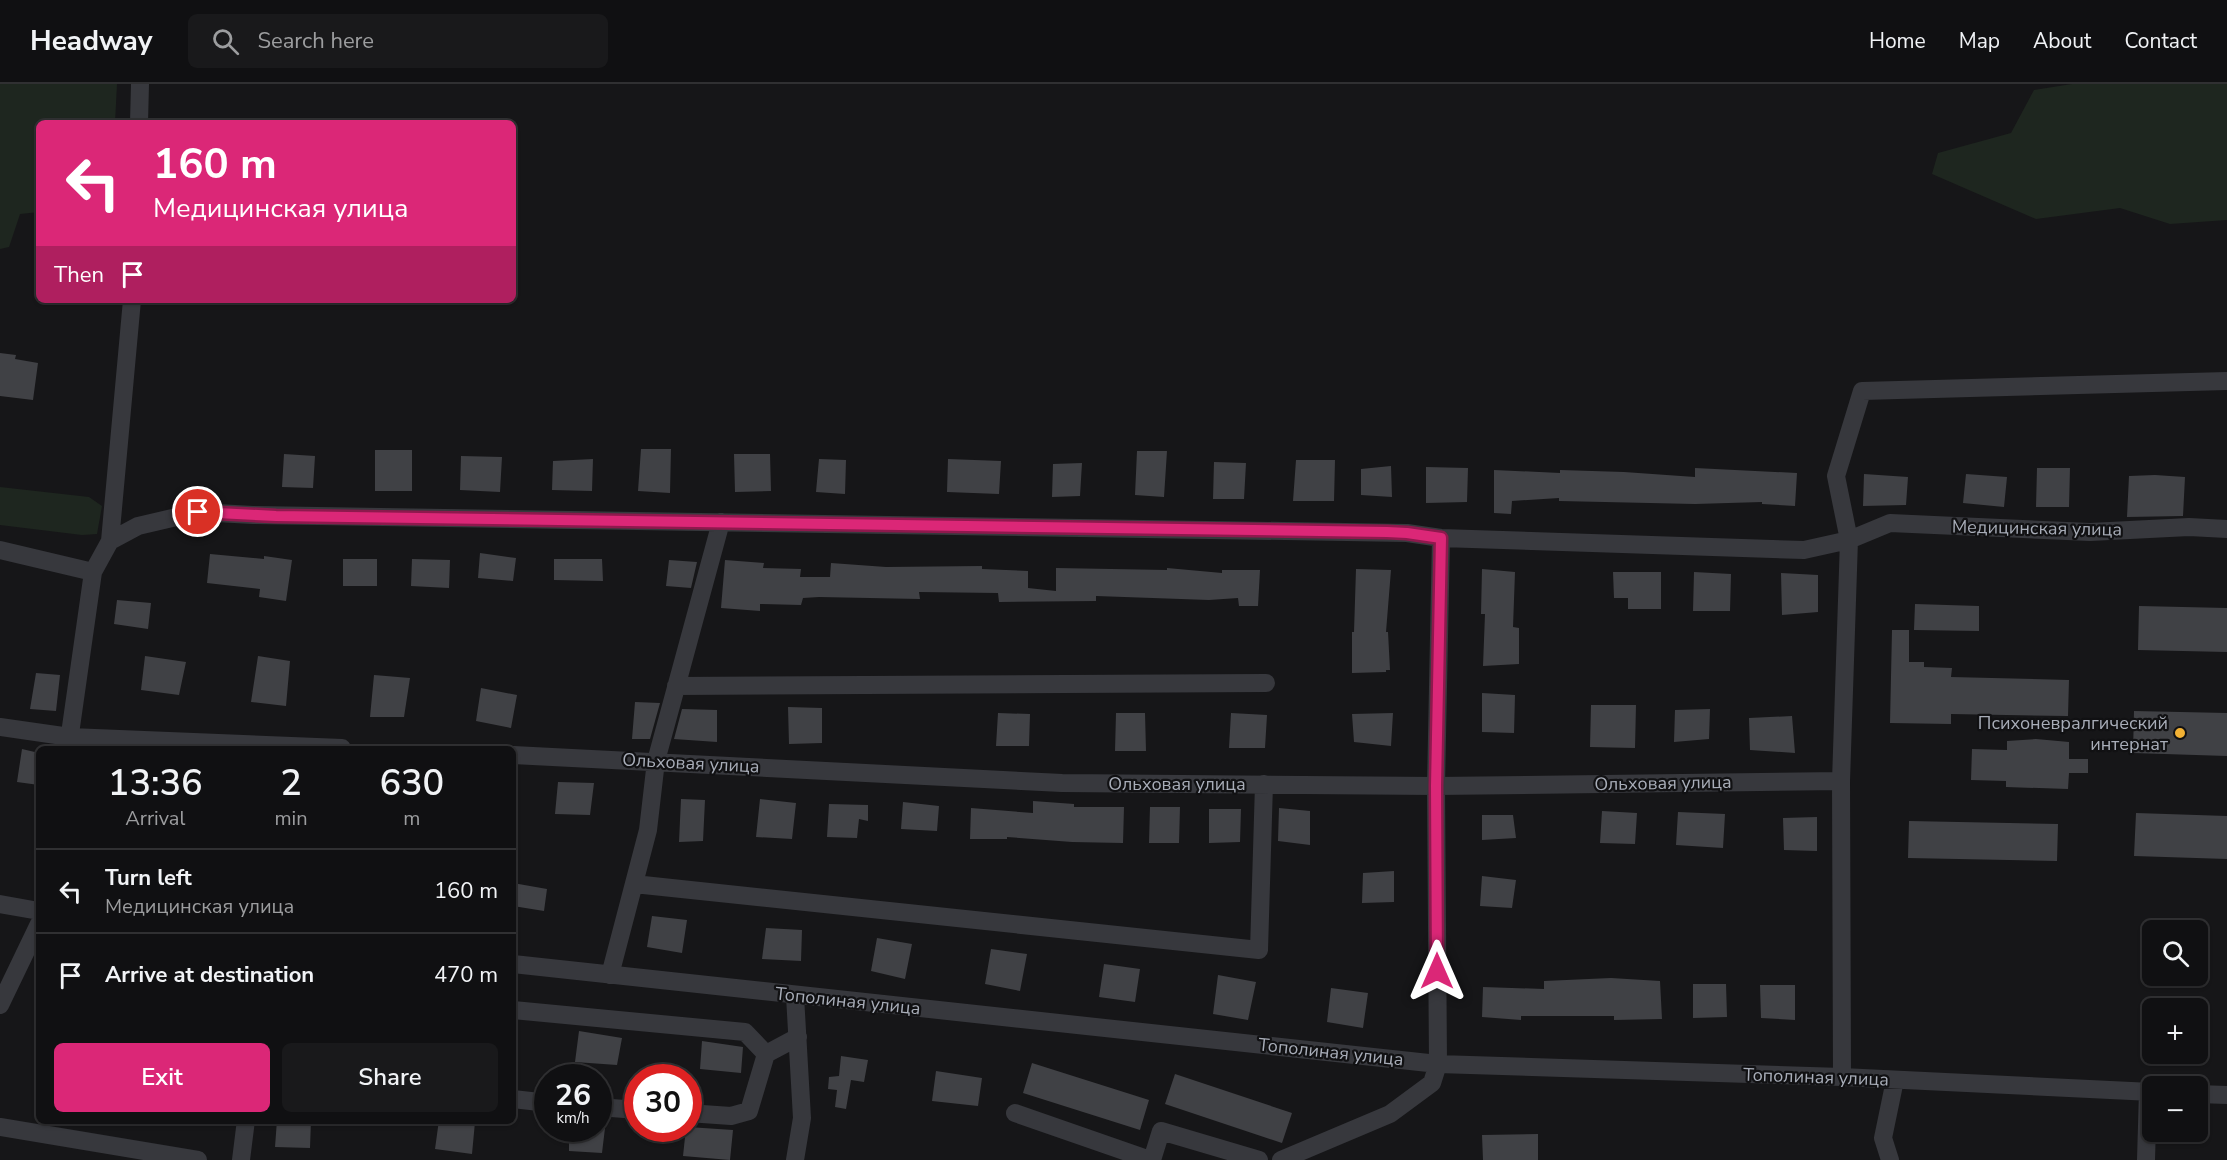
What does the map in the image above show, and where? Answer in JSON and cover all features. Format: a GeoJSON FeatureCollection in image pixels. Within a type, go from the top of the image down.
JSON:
{"type":"FeatureCollection","features":[{"type":"Feature","properties":{"kind":"street"},"geometry":{"type":"LineString","coordinates":[[140,84],[140,120]]}},
{"type":"Feature","properties":{"kind":"street"},"geometry":{"type":"LineString","coordinates":[[69,743],[93,572],[110,541],[132,303]]}},
{"type":"Feature","properties":{"kind":"street"},"geometry":{"type":"LineString","coordinates":[[1842,1077],[1841,781],[1849,540],[1836,476],[1862,391],[2227,381]]}},
{"type":"Feature","properties":{"kind":"street"},"geometry":{"type":"LineString","coordinates":[[110,541],[138,526],[198,512],[265,516],[1396,532],[1441,538],[1436,786],[1438,1064],[1432,1083],[1390,1114],[1281,1160]]}},
{"type":"Feature","properties":{"kind":"street"},"geometry":{"type":"LineString","coordinates":[[610,975],[648,830],[656,761],[721,522]]}},
{"type":"Feature","properties":{"kind":"street","name":"Медицинская улица"},"geometry":{"type":"LineString","coordinates":[[1441,538],[1804,550],[1849,540],[1890,523],[2090,532],[2189,527],[2227,529]]}},
{"type":"Feature","properties":{"kind":"street"},"geometry":{"type":"LineString","coordinates":[[0,550],[93,572]]}},
{"type":"Feature","properties":{"kind":"street"},"geometry":{"type":"LineString","coordinates":[[676,686],[1266,682]]}},
{"type":"Feature","properties":{"kind":"street"},"geometry":{"type":"LineString","coordinates":[[0,727],[69,743],[233,746]]}},
{"type":"Feature","properties":{"kind":"street","name":"Ольховая улица"},"geometry":{"type":"LineString","coordinates":[[516,755],[1062,783],[1436,786],[1841,781]]}},
{"type":"Feature","properties":{"kind":"street"},"geometry":{"type":"LineString","coordinates":[[634,884],[1259,950],[1264,784]]}},
{"type":"Feature","properties":{"kind":"street"},"geometry":{"type":"LineString","coordinates":[[0,904],[36,910]]}},
{"type":"Feature","properties":{"kind":"street"},"geometry":{"type":"LineString","coordinates":[[0,1005],[36,930]]}},
{"type":"Feature","properties":{"kind":"street","name":"Тополиная улица"},"geometry":{"type":"LineString","coordinates":[[516,964],[1438,1064],[1842,1077],[2142,1091]]}},
{"type":"Feature","properties":{"kind":"street"},"geometry":{"type":"LineString","coordinates":[[795,996],[802,1118],[795,1160]]}},
{"type":"Feature","properties":{"kind":"street"},"geometry":{"type":"LineString","coordinates":[[516,1010],[744,1032],[766,1053]]}},
{"type":"Feature","properties":{"kind":"street"},"geometry":{"type":"LineString","coordinates":[[702,1114],[731,1116],[749,1111],[766,1053],[798,1037]]}},
{"type":"Feature","properties":{"kind":"street"},"geometry":{"type":"LineString","coordinates":[[1890,1160],[1883,1138],[1895,1080]]}},
{"type":"Feature","properties":{"kind":"street"},"geometry":{"type":"LineString","coordinates":[[2208,1094],[2227,1095]]}},
{"type":"Feature","properties":{"kind":"street"},"geometry":{"type":"LineString","coordinates":[[516,1099],[534,1101]]}},
{"type":"Feature","properties":{"kind":"street"},"geometry":{"type":"LineString","coordinates":[[1016,1113],[1151,1160],[1161,1131],[1259,1160]]}},
{"type":"Feature","properties":{"kind":"street"},"geometry":{"type":"LineString","coordinates":[[241,1160],[246,1124]]}},
{"type":"Feature","properties":{"kind":"street"},"geometry":{"type":"LineString","coordinates":[[0,1127],[198,1160]]}},
{"type":"Feature","properties":{"kind":"street"},"geometry":{"type":"LineString","coordinates":[[2146,1160],[2147,1142]]}},
{"type":"Feature","properties":{"kind":"shaded area"},"geometry":{"type":"Polygon","coordinates":[[[0,84],[117,84],[115,120],[36,120],[36,212],[20,214],[9,247],[0,249],[0,84]]]}},
{"type":"Feature","properties":{"kind":"shaded area"},"geometry":{"type":"Polygon","coordinates":[[[2072,84],[2227,84],[2227,220],[2170,224],[2120,208],[2036,219],[1932,174],[1938,153],[2011,133],[2034,90],[2072,84]]]}},
{"type":"Feature","properties":{"kind":"shaded area"},"geometry":{"type":"Polygon","coordinates":[[[0,487],[89,497],[102,506],[97,534],[82,535],[0,525],[0,487]]]}},
{"type":"Feature","properties":{"kind":"building"},"geometry":{"type":"Polygon","coordinates":[[[0,353],[16,355],[15,359],[38,363],[33,400],[0,396],[0,353]]]}},
{"type":"Feature","properties":{"kind":"building"},"geometry":{"type":"Polygon","coordinates":[[[641,449],[671,449],[670,493],[638,491],[641,449]]]}},
{"type":"Feature","properties":{"kind":"building"},"geometry":{"type":"Polygon","coordinates":[[[375,450],[412,450],[412,491],[375,491],[375,450]]]}},
{"type":"Feature","properties":{"kind":"building"},"geometry":{"type":"Polygon","coordinates":[[[1137,451],[1167,451],[1164,497],[1135,495],[1137,451]]]}},
{"type":"Feature","properties":{"kind":"building"},"geometry":{"type":"Polygon","coordinates":[[[284,454],[315,456],[313,488],[282,487],[284,454]]]}},
{"type":"Feature","properties":{"kind":"building"},"geometry":{"type":"Polygon","coordinates":[[[734,454],[770,454],[771,491],[735,492],[734,454]]]}},
{"type":"Feature","properties":{"kind":"building"},"geometry":{"type":"Polygon","coordinates":[[[461,456],[502,457],[500,492],[460,490],[461,456]]]}},
{"type":"Feature","properties":{"kind":"building"},"geometry":{"type":"Polygon","coordinates":[[[593,459],[592,491],[552,490],[553,461],[593,459]]]}},
{"type":"Feature","properties":{"kind":"building"},"geometry":{"type":"Polygon","coordinates":[[[819,459],[846,460],[845,494],[816,492],[819,459]]]}},
{"type":"Feature","properties":{"kind":"building"},"geometry":{"type":"Polygon","coordinates":[[[948,459],[1001,461],[999,494],[947,492],[948,459]]]}},
{"type":"Feature","properties":{"kind":"building"},"geometry":{"type":"Polygon","coordinates":[[[1296,460],[1335,460],[1334,501],[1293,501],[1296,460]]]}},
{"type":"Feature","properties":{"kind":"building"},"geometry":{"type":"Polygon","coordinates":[[[1214,462],[1246,463],[1244,499],[1213,499],[1214,462]]]}},
{"type":"Feature","properties":{"kind":"building"},"geometry":{"type":"Polygon","coordinates":[[[1082,463],[1080,496],[1052,497],[1053,464],[1082,463]]]}},
{"type":"Feature","properties":{"kind":"building"},"geometry":{"type":"Polygon","coordinates":[[[1391,466],[1392,497],[1361,495],[1361,469],[1391,466]]]}},
{"type":"Feature","properties":{"kind":"building"},"geometry":{"type":"Polygon","coordinates":[[[1426,467],[1468,468],[1467,502],[1426,503],[1426,467]]]}},
{"type":"Feature","properties":{"kind":"building"},"geometry":{"type":"Polygon","coordinates":[[[1695,468],[1797,473],[1795,506],[1762,504],[1762,502],[1695,504],[1559,501],[1559,498],[1512,501],[1511,514],[1494,513],[1494,470],[1560,473],[1560,470],[1624,472],[1695,477],[1695,468]]]}},
{"type":"Feature","properties":{"kind":"building"},"geometry":{"type":"Polygon","coordinates":[[[2037,468],[2070,468],[2069,507],[2036,507],[2037,468]]]}},
{"type":"Feature","properties":{"kind":"building"},"geometry":{"type":"Polygon","coordinates":[[[1864,474],[1908,477],[1906,505],[1863,506],[1864,474]]]}},
{"type":"Feature","properties":{"kind":"building"},"geometry":{"type":"Polygon","coordinates":[[[1966,474],[2007,477],[2004,507],[1963,503],[1966,474]]]}},
{"type":"Feature","properties":{"kind":"building"},"geometry":{"type":"Polygon","coordinates":[[[2129,476],[2185,477],[2183,516],[2127,517],[2129,476]]]}},
{"type":"Feature","properties":{"kind":"building"},"geometry":{"type":"Polygon","coordinates":[[[480,553],[516,558],[513,581],[478,578],[480,553]]]}},
{"type":"Feature","properties":{"kind":"building"},"geometry":{"type":"Polygon","coordinates":[[[210,554],[264,559],[264,556],[292,560],[286,601],[259,597],[260,589],[207,583],[210,554]]]}},
{"type":"Feature","properties":{"kind":"building"},"geometry":{"type":"Polygon","coordinates":[[[343,559],[377,559],[377,586],[343,586],[343,559]]]}},
{"type":"Feature","properties":{"kind":"building"},"geometry":{"type":"Polygon","coordinates":[[[412,559],[450,560],[449,588],[411,586],[412,559]]]}},
{"type":"Feature","properties":{"kind":"building"},"geometry":{"type":"Polygon","coordinates":[[[554,559],[602,559],[603,581],[554,580],[554,559]]]}},
{"type":"Feature","properties":{"kind":"building"},"geometry":{"type":"Polygon","coordinates":[[[669,560],[697,562],[691,588],[666,586],[669,560]]]}},
{"type":"Feature","properties":{"kind":"building"},"geometry":{"type":"Polygon","coordinates":[[[725,560],[764,563],[763,568],[801,569],[800,577],[830,577],[831,563],[886,567],[982,566],[982,569],[1028,571],[1028,588],[1056,591],[1056,568],[1167,570],[1167,568],[1222,573],[1222,570],[1260,570],[1258,606],[1239,606],[1238,598],[1209,600],[1096,596],[1096,601],[999,602],[998,593],[919,592],[920,599],[803,598],[801,605],[760,604],[760,611],[721,608],[725,560]]]}},
{"type":"Feature","properties":{"kind":"building"},"geometry":{"type":"Polygon","coordinates":[[[1356,569],[1391,570],[1386,632],[1388,632],[1390,670],[1386,672],[1352,673],[1356,569]]]}},
{"type":"Feature","properties":{"kind":"building"},"geometry":{"type":"Polygon","coordinates":[[[1482,569],[1515,572],[1513,627],[1519,628],[1519,664],[1483,666],[1485,614],[1481,614],[1482,569]]]}},
{"type":"Feature","properties":{"kind":"building"},"geometry":{"type":"Polygon","coordinates":[[[1613,572],[1661,572],[1661,609],[1628,609],[1628,598],[1614,598],[1613,572]]]}},
{"type":"Feature","properties":{"kind":"building"},"geometry":{"type":"Polygon","coordinates":[[[1694,572],[1731,574],[1730,611],[1693,611],[1694,572]]]}},
{"type":"Feature","properties":{"kind":"building"},"geometry":{"type":"Polygon","coordinates":[[[1781,573],[1818,575],[1818,612],[1782,615],[1781,573]]]}},
{"type":"Feature","properties":{"kind":"building"},"geometry":{"type":"Polygon","coordinates":[[[117,600],[151,603],[148,629],[114,624],[117,600]]]}},
{"type":"Feature","properties":{"kind":"building"},"geometry":{"type":"Polygon","coordinates":[[[1915,604],[1979,606],[1979,631],[1914,630],[1915,604]]]}},
{"type":"Feature","properties":{"kind":"building"},"geometry":{"type":"Polygon","coordinates":[[[2139,606],[2227,608],[2227,652],[2138,650],[2139,606]]]}},
{"type":"Feature","properties":{"kind":"building"},"geometry":{"type":"Polygon","coordinates":[[[1892,630],[1909,630],[1909,662],[1924,662],[1924,667],[1952,668],[1951,677],[2069,680],[2068,716],[1951,714],[1951,724],[1890,723],[1892,630]]]}},
{"type":"Feature","properties":{"kind":"building"},"geometry":{"type":"Polygon","coordinates":[[[145,656],[186,662],[179,695],[141,690],[145,656]]]}},
{"type":"Feature","properties":{"kind":"building"},"geometry":{"type":"Polygon","coordinates":[[[258,656],[290,661],[286,706],[251,702],[258,656]]]}},
{"type":"Feature","properties":{"kind":"building"},"geometry":{"type":"Polygon","coordinates":[[[36,673],[60,675],[56,711],[30,709],[36,673]]]}},
{"type":"Feature","properties":{"kind":"building"},"geometry":{"type":"Polygon","coordinates":[[[374,675],[410,678],[404,717],[370,717],[374,675]]]}},
{"type":"Feature","properties":{"kind":"building"},"geometry":{"type":"Polygon","coordinates":[[[481,688],[517,695],[511,728],[476,721],[481,688]]]}},
{"type":"Feature","properties":{"kind":"building"},"geometry":{"type":"Polygon","coordinates":[[[1482,693],[1515,695],[1514,733],[1482,732],[1482,693]]]}},
{"type":"Feature","properties":{"kind":"building"},"geometry":{"type":"Polygon","coordinates":[[[635,702],[660,703],[650,739],[632,739],[635,702]]]}},
{"type":"Feature","properties":{"kind":"building"},"geometry":{"type":"Polygon","coordinates":[[[1591,705],[1636,705],[1635,748],[1590,747],[1591,705]]]}},
{"type":"Feature","properties":{"kind":"building"},"geometry":{"type":"Polygon","coordinates":[[[788,707],[822,708],[822,743],[789,744],[788,707]]]}},
{"type":"Feature","properties":{"kind":"building"},"geometry":{"type":"Polygon","coordinates":[[[682,709],[717,710],[717,742],[674,739],[682,709]]]}},
{"type":"Feature","properties":{"kind":"building"},"geometry":{"type":"Polygon","coordinates":[[[1710,709],[1709,739],[1674,742],[1675,710],[1710,709]]]}},
{"type":"Feature","properties":{"kind":"building","name":"Психоневралгический интернат"},"geometry":{"type":"Polygon","coordinates":[[[2134,711],[2227,713],[2227,756],[2133,753],[2134,711]]]}},
{"type":"Feature","properties":{"kind":"building"},"geometry":{"type":"Polygon","coordinates":[[[998,713],[1030,714],[1029,746],[996,746],[998,713]]]}},
{"type":"Feature","properties":{"kind":"building"},"geometry":{"type":"Polygon","coordinates":[[[1116,713],[1145,713],[1146,751],[1115,751],[1116,713]]]}},
{"type":"Feature","properties":{"kind":"building"},"geometry":{"type":"Polygon","coordinates":[[[1231,713],[1267,715],[1265,748],[1229,748],[1231,713]]]}},
{"type":"Feature","properties":{"kind":"building"},"geometry":{"type":"Polygon","coordinates":[[[1393,713],[1391,746],[1354,742],[1352,714],[1393,713]]]}},
{"type":"Feature","properties":{"kind":"building"},"geometry":{"type":"Polygon","coordinates":[[[1792,716],[1795,753],[1750,750],[1749,718],[1792,716]]]}},
{"type":"Feature","properties":{"kind":"building"},"geometry":{"type":"Polygon","coordinates":[[[2036,739],[2069,742],[2069,759],[2088,759],[2088,773],[2069,773],[2068,789],[2006,787],[2006,781],[1971,780],[1972,749],[2007,750],[2007,741],[2036,739]]]}},
{"type":"Feature","properties":{"kind":"building"},"geometry":{"type":"Polygon","coordinates":[[[22,749],[36,752],[36,785],[17,782],[22,749]]]}},
{"type":"Feature","properties":{"kind":"building"},"geometry":{"type":"Polygon","coordinates":[[[558,782],[594,783],[590,815],[555,814],[558,782]]]}},
{"type":"Feature","properties":{"kind":"building"},"geometry":{"type":"Polygon","coordinates":[[[681,799],[705,800],[703,841],[679,842],[681,799]]]}},
{"type":"Feature","properties":{"kind":"building"},"geometry":{"type":"Polygon","coordinates":[[[760,799],[796,803],[792,839],[756,837],[760,799]]]}},
{"type":"Feature","properties":{"kind":"building"},"geometry":{"type":"Polygon","coordinates":[[[1033,801],[1074,804],[1074,807],[1124,807],[1123,843],[1007,837],[1007,839],[970,839],[971,808],[1033,813],[1033,801]]]}},
{"type":"Feature","properties":{"kind":"building"},"geometry":{"type":"Polygon","coordinates":[[[903,802],[939,806],[937,831],[901,829],[903,802]]]}},
{"type":"Feature","properties":{"kind":"building"},"geometry":{"type":"Polygon","coordinates":[[[829,804],[868,805],[868,821],[859,819],[857,838],[827,837],[829,804]]]}},
{"type":"Feature","properties":{"kind":"building"},"geometry":{"type":"Polygon","coordinates":[[[1150,807],[1180,807],[1179,843],[1149,843],[1150,807]]]}},
{"type":"Feature","properties":{"kind":"building"},"geometry":{"type":"Polygon","coordinates":[[[1279,808],[1310,811],[1310,845],[1278,841],[1279,808]]]}},
{"type":"Feature","properties":{"kind":"building"},"geometry":{"type":"Polygon","coordinates":[[[1209,809],[1241,809],[1240,842],[1209,843],[1209,809]]]}},
{"type":"Feature","properties":{"kind":"building"},"geometry":{"type":"Polygon","coordinates":[[[1602,811],[1637,813],[1635,844],[1600,843],[1602,811]]]}},
{"type":"Feature","properties":{"kind":"building"},"geometry":{"type":"Polygon","coordinates":[[[1678,812],[1725,814],[1723,848],[1676,845],[1678,812]]]}},
{"type":"Feature","properties":{"kind":"building"},"geometry":{"type":"Polygon","coordinates":[[[2136,813],[2227,816],[2227,859],[2134,856],[2136,813]]]}},
{"type":"Feature","properties":{"kind":"building"},"geometry":{"type":"Polygon","coordinates":[[[1482,815],[1513,815],[1516,838],[1482,840],[1482,815]]]}},
{"type":"Feature","properties":{"kind":"building"},"geometry":{"type":"Polygon","coordinates":[[[1817,817],[1817,851],[1784,850],[1783,818],[1817,817]]]}},
{"type":"Feature","properties":{"kind":"building"},"geometry":{"type":"Polygon","coordinates":[[[1909,821],[2058,824],[2057,861],[1908,858],[1909,821]]]}},
{"type":"Feature","properties":{"kind":"building"},"geometry":{"type":"Polygon","coordinates":[[[1394,871],[1394,902],[1362,903],[1363,873],[1394,871]]]}},
{"type":"Feature","properties":{"kind":"building"},"geometry":{"type":"Polygon","coordinates":[[[1482,876],[1516,880],[1512,908],[1480,906],[1482,876]]]}},
{"type":"Feature","properties":{"kind":"building"},"geometry":{"type":"Polygon","coordinates":[[[516,884],[547,889],[544,911],[516,906],[516,884]]]}},
{"type":"Feature","properties":{"kind":"building"},"geometry":{"type":"Polygon","coordinates":[[[652,916],[687,920],[682,953],[647,947],[652,916]]]}},
{"type":"Feature","properties":{"kind":"building"},"geometry":{"type":"Polygon","coordinates":[[[766,928],[802,930],[801,961],[762,959],[766,928]]]}},
{"type":"Feature","properties":{"kind":"building"},"geometry":{"type":"Polygon","coordinates":[[[877,938],[912,944],[905,979],[871,971],[877,938]]]}},
{"type":"Feature","properties":{"kind":"building"},"geometry":{"type":"Polygon","coordinates":[[[991,949],[1027,954],[1020,991],[985,984],[991,949]]]}},
{"type":"Feature","properties":{"kind":"building"},"geometry":{"type":"Polygon","coordinates":[[[1104,964],[1140,969],[1135,1002],[1099,997],[1104,964]]]}},
{"type":"Feature","properties":{"kind":"building"},"geometry":{"type":"Polygon","coordinates":[[[1218,975],[1256,982],[1248,1020],[1213,1014],[1218,975]]]}},
{"type":"Feature","properties":{"kind":"building"},"geometry":{"type":"Polygon","coordinates":[[[1611,978],[1660,981],[1662,1019],[1614,1020],[1614,1016],[1521,1016],[1521,1020],[1482,1017],[1483,987],[1544,989],[1544,981],[1611,978]]]}},
{"type":"Feature","properties":{"kind":"building"},"geometry":{"type":"Polygon","coordinates":[[[1693,984],[1726,984],[1727,1017],[1693,1018],[1693,984]]]}},
{"type":"Feature","properties":{"kind":"building"},"geometry":{"type":"Polygon","coordinates":[[[1760,985],[1795,985],[1795,1020],[1761,1018],[1760,985]]]}},
{"type":"Feature","properties":{"kind":"building"},"geometry":{"type":"Polygon","coordinates":[[[1331,988],[1368,993],[1363,1028],[1327,1022],[1331,988]]]}},
{"type":"Feature","properties":{"kind":"building"},"geometry":{"type":"Polygon","coordinates":[[[579,1031],[622,1038],[617,1065],[575,1062],[579,1031]]]}},
{"type":"Feature","properties":{"kind":"building"},"geometry":{"type":"Polygon","coordinates":[[[702,1041],[743,1047],[741,1073],[702,1069],[702,1041]]]}},
{"type":"Feature","properties":{"kind":"building"},"geometry":{"type":"Polygon","coordinates":[[[841,1056],[868,1060],[864,1082],[851,1080],[846,1109],[835,1107],[837,1090],[828,1089],[829,1077],[839,1076],[841,1056]]]}},
{"type":"Feature","properties":{"kind":"building"},"geometry":{"type":"Polygon","coordinates":[[[1032,1063],[1149,1100],[1140,1130],[1023,1093],[1032,1063]]]}},
{"type":"Feature","properties":{"kind":"building"},"geometry":{"type":"Polygon","coordinates":[[[936,1071],[982,1078],[978,1106],[932,1101],[936,1071]]]}},
{"type":"Feature","properties":{"kind":"building"},"geometry":{"type":"Polygon","coordinates":[[[1175,1074],[1292,1113],[1282,1143],[1165,1104],[1175,1074]]]}},
{"type":"Feature","properties":{"kind":"building"},"geometry":{"type":"Polygon","coordinates":[[[277,1124],[311,1124],[310,1148],[275,1147],[277,1124]]]}},
{"type":"Feature","properties":{"kind":"building"},"geometry":{"type":"Polygon","coordinates":[[[438,1124],[475,1124],[472,1154],[435,1149],[438,1124]]]}},
{"type":"Feature","properties":{"kind":"building"},"geometry":{"type":"Polygon","coordinates":[[[702,1128],[733,1130],[730,1160],[683,1156],[684,1142],[702,1142],[702,1128]]]}},
{"type":"Feature","properties":{"kind":"building"},"geometry":{"type":"Polygon","coordinates":[[[1538,1134],[1538,1160],[1483,1160],[1482,1135],[1538,1134]]]}},
{"type":"Feature","properties":{"kind":"building"},"geometry":{"type":"Polygon","coordinates":[[[569,1142],[603,1142],[602,1153],[569,1151],[569,1142]]]}},
{"type":"Feature","properties":{"kind":"place","name":"Психоневралгический интернат"},"geometry":{"type":"Point","coordinates":[2180,733]}},
{"type":"Feature","properties":{"kind":"route"},"geometry":{"type":"LineString","coordinates":[[198,512],[276,516],[1387,532],[1441,538],[1436,786],[1437,971]]}}]}
